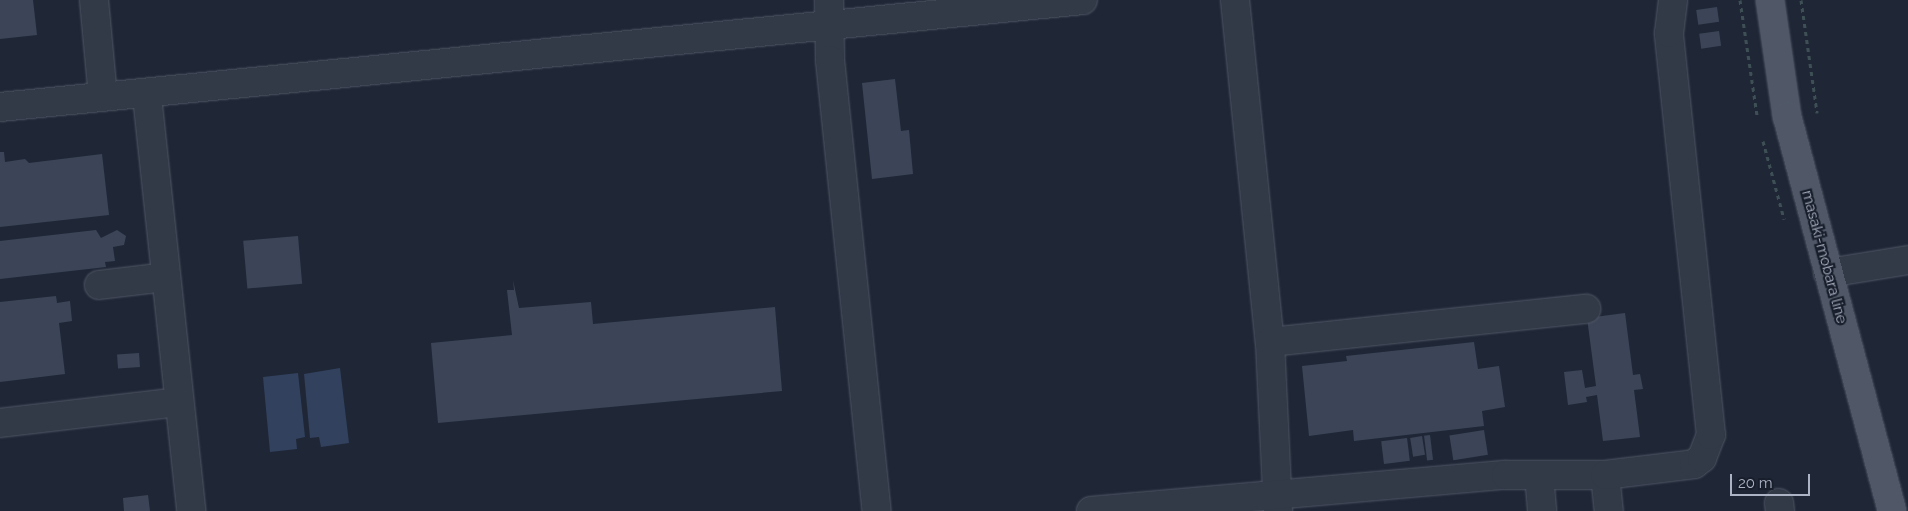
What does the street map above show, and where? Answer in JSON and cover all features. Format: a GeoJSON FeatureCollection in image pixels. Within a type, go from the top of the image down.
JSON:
{"type":"FeatureCollection","features":[{"type":"Feature","properties":{"kind":"main road","name":"masaki-mobara line"},"geometry":{"type":"LineString","coordinates":[[1770,0],[1787,116],[1892,511]]}},
{"type":"Feature","properties":{"kind":"street"},"geometry":{"type":"LineString","coordinates":[[94,0],[102,97]]}},
{"type":"Feature","properties":{"kind":"street"},"geometry":{"type":"LineString","coordinates":[[0,107],[102,97],[147,96],[829,12],[1083,0]]}},
{"type":"Feature","properties":{"kind":"street"},"geometry":{"type":"LineString","coordinates":[[1235,0],[1270,342],[1277,504]]}},
{"type":"Feature","properties":{"kind":"street"},"geometry":{"type":"LineString","coordinates":[[1091,511],[1277,504],[1539,475],[1606,475],[1694,464],[1709,448],[1669,33],[1672,0]]}},
{"type":"Feature","properties":{"kind":"street"},"geometry":{"type":"LineString","coordinates":[[829,12],[877,511]]}},
{"type":"Feature","properties":{"kind":"street"},"geometry":{"type":"LineString","coordinates":[[147,96],[191,511]]}},
{"type":"Feature","properties":{"kind":"street"},"geometry":{"type":"LineString","coordinates":[[1828,273],[1908,260]]}},
{"type":"Feature","properties":{"kind":"street"},"geometry":{"type":"LineString","coordinates":[[99,286],[166,277]]}},
{"type":"Feature","properties":{"kind":"street"},"geometry":{"type":"LineString","coordinates":[[1270,342],[1586,309]]}},
{"type":"Feature","properties":{"kind":"street"},"geometry":{"type":"LineString","coordinates":[[0,423],[179,402]]}},
{"type":"Feature","properties":{"kind":"street"},"geometry":{"type":"LineString","coordinates":[[1539,475],[1542,511]]}},
{"type":"Feature","properties":{"kind":"street"},"geometry":{"type":"LineString","coordinates":[[1606,475],[1609,511]]}},
{"type":"Feature","properties":{"kind":"water"},"geometry":{"type":"Polygon","coordinates":[[[340,368],[349,443],[321,447],[319,437],[310,438],[304,374],[340,368]]]}},
{"type":"Feature","properties":{"kind":"water"},"geometry":{"type":"Polygon","coordinates":[[[298,373],[305,437],[296,439],[297,449],[270,452],[263,377],[298,373]]]}},
{"type":"Feature","properties":{"kind":"building"},"geometry":{"type":"Polygon","coordinates":[[[0,0],[33,0],[37,35],[0,39],[0,0]]]}},
{"type":"Feature","properties":{"kind":"building"},"geometry":{"type":"Polygon","coordinates":[[[1717,7],[1719,22],[1698,25],[1696,10],[1717,7]]]}},
{"type":"Feature","properties":{"kind":"building"},"geometry":{"type":"Polygon","coordinates":[[[1719,31],[1721,46],[1701,49],[1699,34],[1719,31]]]}},
{"type":"Feature","properties":{"kind":"building"},"geometry":{"type":"Polygon","coordinates":[[[895,79],[901,131],[909,130],[913,174],[872,179],[862,83],[895,79]]]}},
{"type":"Feature","properties":{"kind":"building"},"geometry":{"type":"Polygon","coordinates":[[[0,152],[4,152],[5,162],[25,159],[29,163],[102,154],[109,215],[0,227],[0,152]]]}},
{"type":"Feature","properties":{"kind":"building"},"geometry":{"type":"Polygon","coordinates":[[[96,230],[101,238],[117,230],[126,236],[124,245],[113,247],[115,261],[105,262],[106,267],[0,279],[0,241],[96,230]]]}},
{"type":"Feature","properties":{"kind":"building"},"geometry":{"type":"Polygon","coordinates":[[[298,236],[302,284],[247,289],[243,241],[298,236]]]}},
{"type":"Feature","properties":{"kind":"building"},"geometry":{"type":"Polygon","coordinates":[[[513,280],[519,308],[591,302],[593,324],[775,307],[782,391],[438,423],[431,343],[512,335],[507,290],[514,290],[513,280]]]}},
{"type":"Feature","properties":{"kind":"building"},"geometry":{"type":"Polygon","coordinates":[[[56,296],[57,303],[70,301],[72,321],[59,323],[65,374],[0,382],[0,302],[56,296]]]}},
{"type":"Feature","properties":{"kind":"building"},"geometry":{"type":"Polygon","coordinates":[[[1625,313],[1633,375],[1640,374],[1643,389],[1634,390],[1640,437],[1603,441],[1597,395],[1586,397],[1587,402],[1568,405],[1564,372],[1582,370],[1585,388],[1596,386],[1587,318],[1625,313]]]}},
{"type":"Feature","properties":{"kind":"building"},"geometry":{"type":"Polygon","coordinates":[[[1474,342],[1478,369],[1499,366],[1505,407],[1482,411],[1484,426],[1354,441],[1353,430],[1309,436],[1302,366],[1347,361],[1346,356],[1474,342]]]}},
{"type":"Feature","properties":{"kind":"building"},"geometry":{"type":"Polygon","coordinates":[[[139,353],[140,367],[118,369],[117,355],[139,353]]]}},
{"type":"Feature","properties":{"kind":"building"},"geometry":{"type":"Polygon","coordinates":[[[1484,430],[1488,455],[1453,460],[1449,435],[1484,430]]]}},
{"type":"Feature","properties":{"kind":"building"},"geometry":{"type":"Polygon","coordinates":[[[1430,435],[1433,460],[1427,461],[1424,436],[1430,435]]]}},
{"type":"Feature","properties":{"kind":"building"},"geometry":{"type":"Polygon","coordinates":[[[1422,436],[1425,455],[1413,457],[1410,438],[1422,436]]]}},
{"type":"Feature","properties":{"kind":"building"},"geometry":{"type":"Polygon","coordinates":[[[1407,438],[1410,461],[1384,464],[1381,441],[1407,438]]]}},
{"type":"Feature","properties":{"kind":"building"},"geometry":{"type":"Polygon","coordinates":[[[148,495],[150,511],[124,511],[123,498],[148,495]]]}}]}
